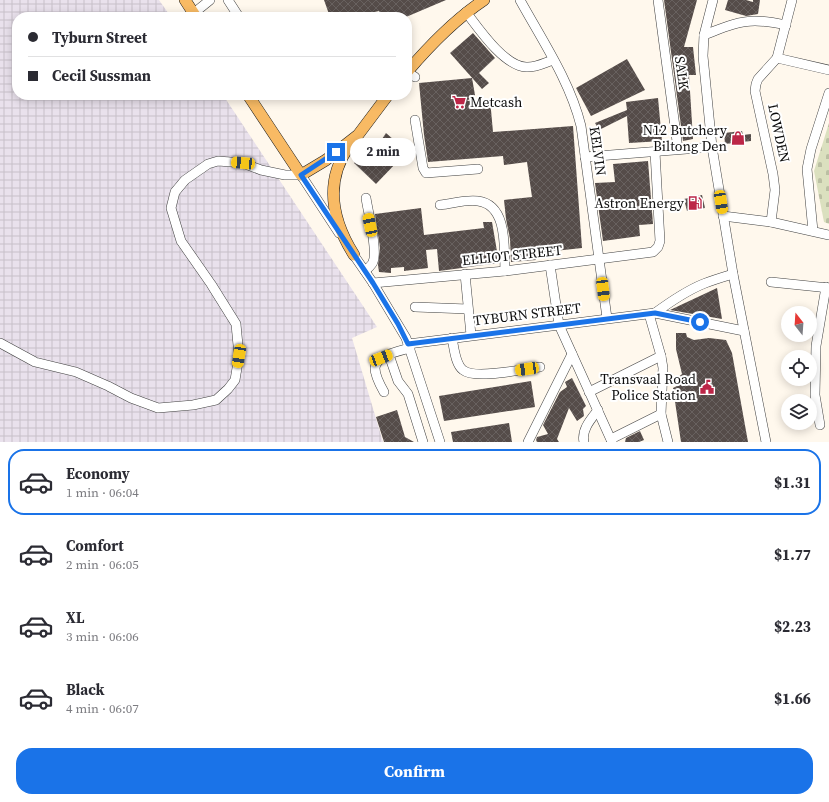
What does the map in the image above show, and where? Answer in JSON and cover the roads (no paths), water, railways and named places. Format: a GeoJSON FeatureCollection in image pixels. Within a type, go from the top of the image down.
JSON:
{"type":"FeatureCollection","features":[{"type":"Feature","properties":{"kind":"main road"},"geometry":{"type":"LineString","coordinates":[[185,0],[193,12]]}},
{"type":"Feature","properties":{"kind":"main road"},"geometry":{"type":"LineString","coordinates":[[412,71],[429,47],[466,12],[484,0]]}},
{"type":"Feature","properties":{"kind":"main road"},"geometry":{"type":"LineString","coordinates":[[251,100],[301,175],[326,160],[358,135]]}},
{"type":"Feature","properties":{"kind":"main road"},"geometry":{"type":"LineString","coordinates":[[354,255],[341,232],[337,220],[333,194],[336,175],[342,156],[349,145],[384,100]]}},
{"type":"Feature","properties":{"kind":"street"},"geometry":{"type":"LineString","coordinates":[[198,12],[210,0]]}},
{"type":"Feature","properties":{"kind":"street"},"geometry":{"type":"LineString","coordinates":[[228,0],[236,12]]}},
{"type":"Feature","properties":{"kind":"street","name":"KELVIN"},"geometry":{"type":"LineString","coordinates":[[520,0],[564,80],[577,111],[585,157],[607,318]]}},
{"type":"Feature","properties":{"kind":"street","name":"SALK"},"geometry":{"type":"LineString","coordinates":[[658,0],[678,149]]}},
{"type":"Feature","properties":{"kind":"street"},"geometry":{"type":"LineString","coordinates":[[713,0],[704,35],[703,56],[712,147],[733,274],[766,442]]}},
{"type":"Feature","properties":{"kind":"street"},"geometry":{"type":"LineString","coordinates":[[792,0],[777,58],[829,70]]}},
{"type":"Feature","properties":{"kind":"street"},"geometry":{"type":"LineString","coordinates":[[466,12],[500,54],[511,62],[519,66],[534,67],[553,60]]}},
{"type":"Feature","properties":{"kind":"street"},"geometry":{"type":"LineString","coordinates":[[704,35],[746,22],[767,22],[786,25]]}},
{"type":"Feature","properties":{"kind":"street","name":"LOWDEN"},"geometry":{"type":"LineString","coordinates":[[771,222],[775,190],[773,174],[755,91],[758,79],[777,58]]}},
{"type":"Feature","properties":{"kind":"street"},"geometry":{"type":"LineString","coordinates":[[813,231],[808,169],[811,149],[829,93]]}},
{"type":"Feature","properties":{"kind":"street"},"geometry":{"type":"LineString","coordinates":[[415,120],[423,168],[426,173],[478,169]]}},
{"type":"Feature","properties":{"kind":"street"},"geometry":{"type":"LineString","coordinates":[[585,157],[712,147]]}},
{"type":"Feature","properties":{"kind":"street","name":"ELLIOT STREET"},"geometry":{"type":"LineString","coordinates":[[373,283],[505,271],[653,252],[658,247],[660,241],[655,152]]}},
{"type":"Feature","properties":{"kind":"street"},"geometry":{"type":"LineString","coordinates":[[0,343],[35,362],[76,372],[131,398],[158,408],[193,405],[216,400],[235,380],[239,356],[236,324],[211,284],[181,241],[171,208],[175,192],[185,180],[208,164],[218,161],[243,163],[260,170],[285,175],[301,175],[373,283],[398,324],[409,346],[440,442]]}},
{"type":"Feature","properties":{"kind":"street"},"geometry":{"type":"LineString","coordinates":[[365,271],[372,264],[375,257],[366,198]]}},
{"type":"Feature","properties":{"kind":"street"},"geometry":{"type":"LineString","coordinates":[[440,205],[477,201],[486,203],[493,209],[499,216],[503,236],[505,271]]}},
{"type":"Feature","properties":{"kind":"street"},"geometry":{"type":"LineString","coordinates":[[723,216],[771,222],[829,235]]}},
{"type":"Feature","properties":{"kind":"street"},"geometry":{"type":"LineString","coordinates":[[550,265],[559,325],[612,441],[661,414]]}},
{"type":"Feature","properties":{"kind":"street"},"geometry":{"type":"LineString","coordinates":[[465,274],[471,335]]}},
{"type":"Feature","properties":{"kind":"street"},"geometry":{"type":"LineString","coordinates":[[668,442],[661,414],[663,368],[652,313],[693,289],[733,274]]}},
{"type":"Feature","properties":{"kind":"street"},"geometry":{"type":"LineString","coordinates":[[771,282],[828,287],[816,346],[815,395],[820,425]]}},
{"type":"Feature","properties":{"kind":"street"},"geometry":{"type":"LineString","coordinates":[[415,307],[468,309]]}},
{"type":"Feature","properties":{"kind":"street","name":"TYBURN STREET"},"geometry":{"type":"LineString","coordinates":[[389,355],[409,346],[452,338],[652,313],[744,331]]}},
{"type":"Feature","properties":{"kind":"street"},"geometry":{"type":"LineString","coordinates":[[452,338],[457,362],[462,370],[469,374],[488,374],[540,367]]}},
{"type":"Feature","properties":{"kind":"street"},"geometry":{"type":"LineString","coordinates":[[528,442],[572,354]]}},
{"type":"Feature","properties":{"kind":"street"},"geometry":{"type":"LineString","coordinates":[[384,392],[377,377],[375,368],[376,362],[389,355],[398,380],[408,394],[423,442]]}},
{"type":"Feature","properties":{"kind":"street"},"geometry":{"type":"LineString","coordinates":[[589,392],[661,356]]}},
{"type":"Feature","properties":{"kind":"street"},"geometry":{"type":"LineString","coordinates":[[584,442],[583,438],[588,423],[598,410]]}},
{"type":"Feature","properties":{"kind":"place","name":"Metcash"},"geometry":{"type":"Point","coordinates":[459,102]}},
{"type":"Feature","properties":{"kind":"place","name":"N12 Butchery Biltong Den"},"geometry":{"type":"Point","coordinates":[738,138]}},
{"type":"Feature","properties":{"kind":"place","name":"Astron Energy"},"geometry":{"type":"Point","coordinates":[695,203]}},
{"type":"Feature","properties":{"kind":"place","name":"Transvaal Road Police Station"},"geometry":{"type":"Point","coordinates":[707,387]}}]}
